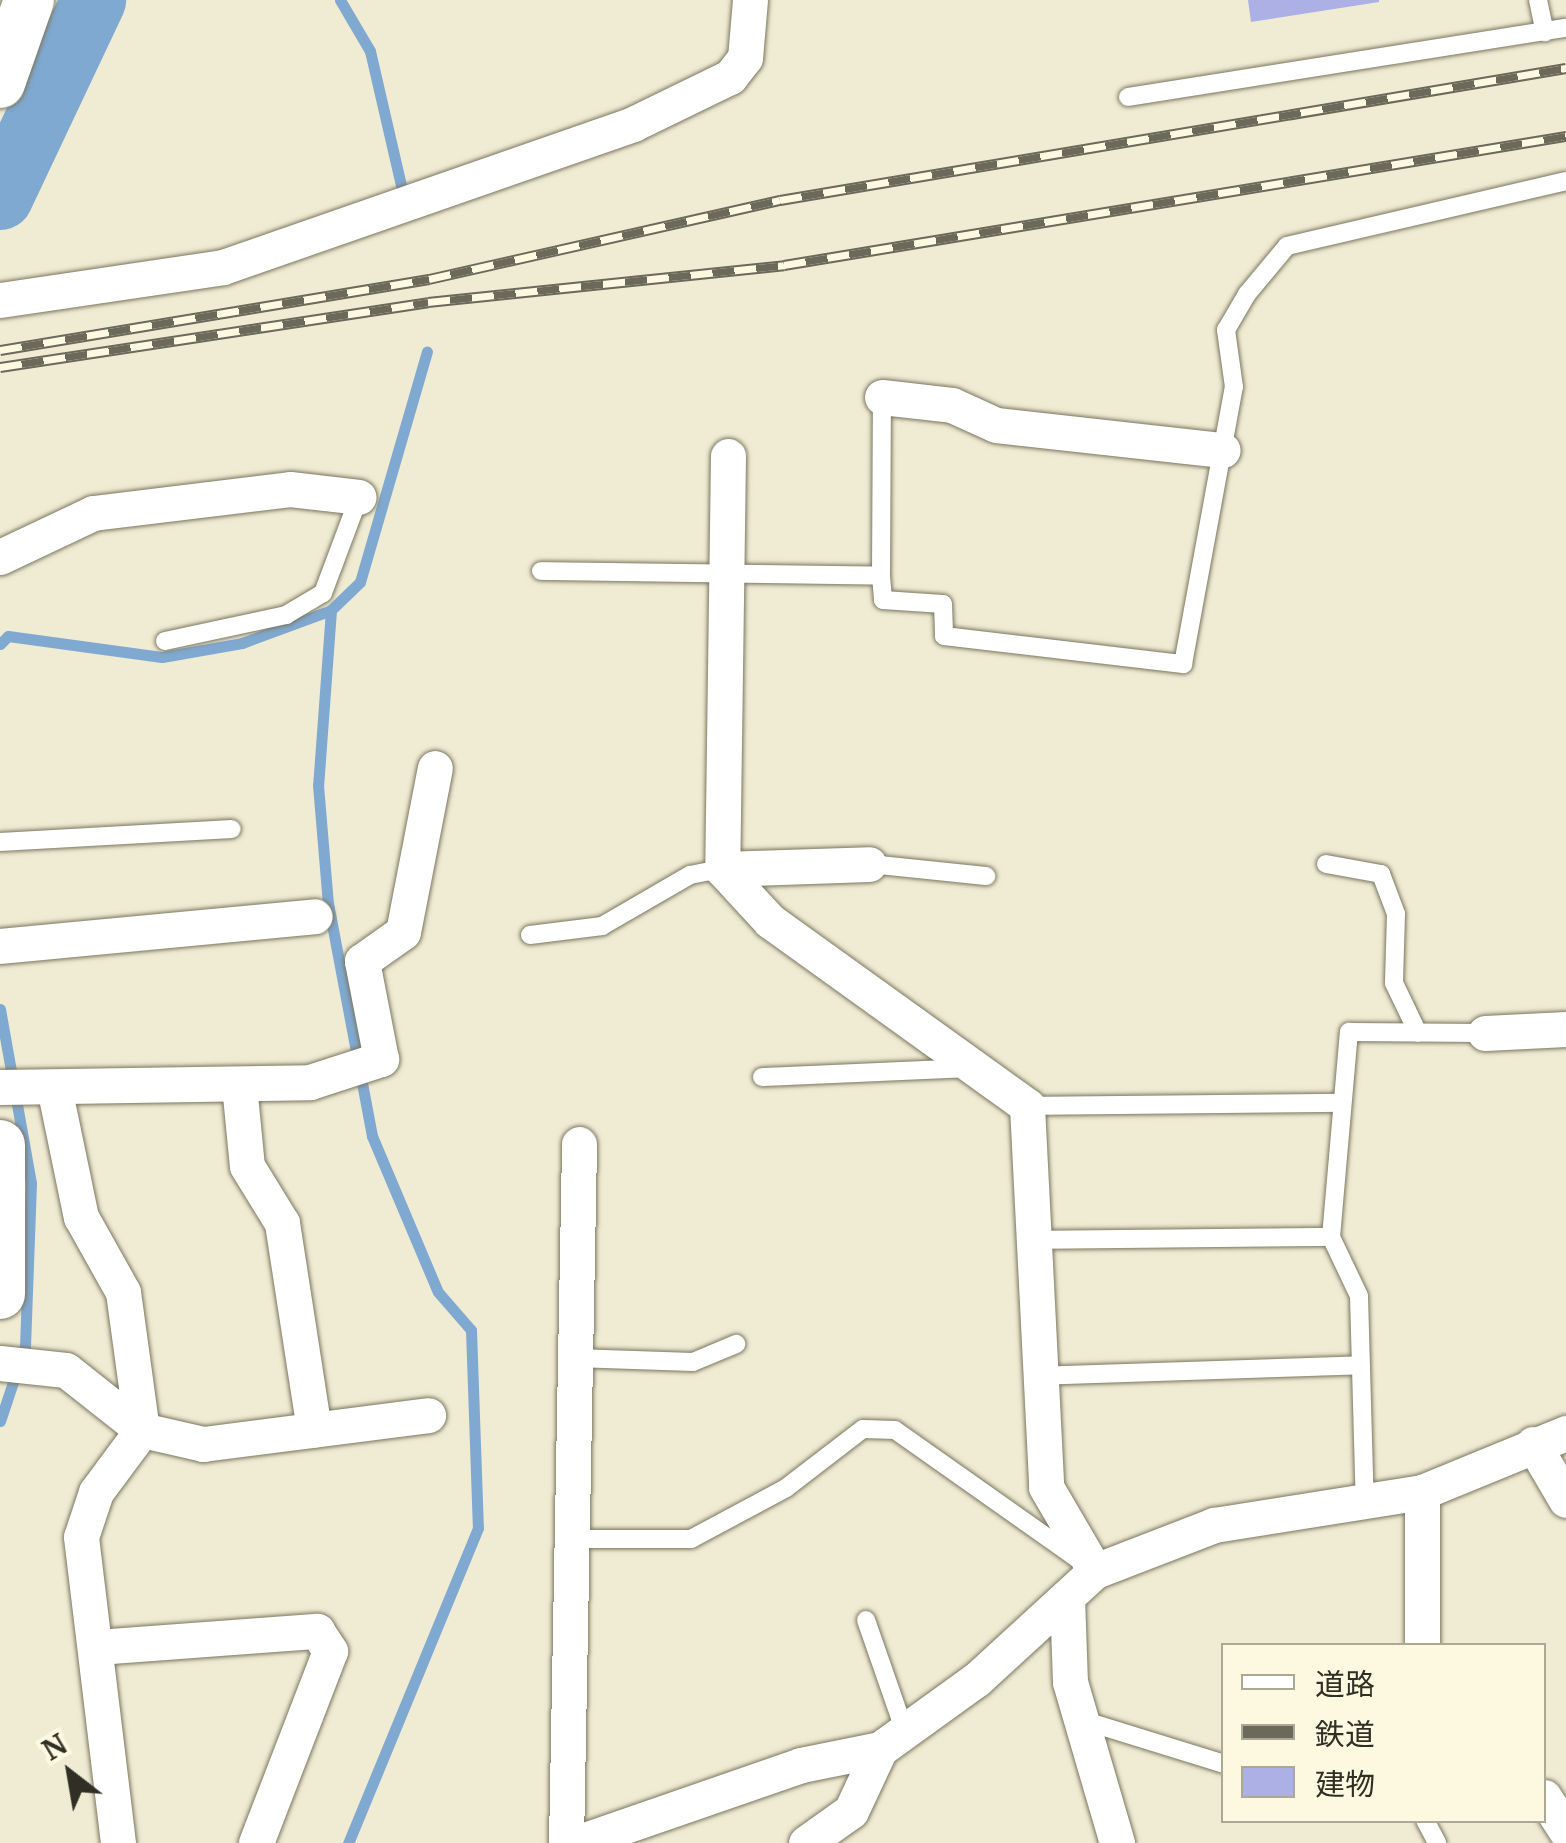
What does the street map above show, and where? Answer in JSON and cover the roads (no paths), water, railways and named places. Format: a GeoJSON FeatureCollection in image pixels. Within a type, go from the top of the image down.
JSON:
{"type":"FeatureCollection","features":[{"type":"Feature","properties":{"kind":"street"},"geometry":{"type":"LineString","coordinates":[[0,83],[29,0]]}},
{"type":"Feature","properties":{"kind":"street"},"geometry":{"type":"LineString","coordinates":[[0,300],[223,268],[633,124],[730,77],[745,58],[750,0]]}},
{"type":"Feature","properties":{"kind":"street"},"geometry":{"type":"LineString","coordinates":[[882,397],[952,405],[996,426],[1223,450]]}},
{"type":"Feature","properties":{"kind":"street"},"geometry":{"type":"LineString","coordinates":[[728,456],[722,870],[770,921],[968,1068],[1027,1106],[1036,1376],[1046,1487],[1095,1571]]}},
{"type":"Feature","properties":{"kind":"street"},"geometry":{"type":"LineString","coordinates":[[0,557],[93,513],[290,489],[359,496]]}},
{"type":"Feature","properties":{"kind":"street"},"geometry":{"type":"LineString","coordinates":[[0,1087],[55,1092],[310,1082],[380,1059],[362,961],[403,932],[436,768]]}},
{"type":"Feature","properties":{"kind":"street"},"geometry":{"type":"LineString","coordinates":[[722,870],[869,864]]}},
{"type":"Feature","properties":{"kind":"street"},"geometry":{"type":"LineString","coordinates":[[0,946],[314,916]]}},
{"type":"Feature","properties":{"kind":"street"},"geometry":{"type":"LineString","coordinates":[[1485,1034],[1566,1029]]}},
{"type":"Feature","properties":{"kind":"street"},"geometry":{"type":"LineString","coordinates":[[239,1085],[247,1166],[282,1223],[314,1430]]}},
{"type":"Feature","properties":{"kind":"street"},"geometry":{"type":"LineString","coordinates":[[55,1092],[81,1217],[123,1292],[142,1430],[96,1492],[81,1537],[118,1843]]}},
{"type":"Feature","properties":{"kind":"street"},"geometry":{"type":"LineString","coordinates":[[566,1843],[578,1144]]}},
{"type":"Feature","properties":{"kind":"street"},"geometry":{"type":"LineString","coordinates":[[0,1145],[0,1294]]}},
{"type":"Feature","properties":{"kind":"street"},"geometry":{"type":"LineString","coordinates":[[0,1363],[66,1370],[142,1430],[203,1444],[428,1415]]}},
{"type":"Feature","properties":{"kind":"street"},"geometry":{"type":"LineString","coordinates":[[576,1843],[629,1834],[892,1740],[1068,1598],[1095,1571],[1214,1525],[1365,1506],[1422,1492],[1550,1438],[1566,1500]]}},
{"type":"Feature","properties":{"kind":"street"},"geometry":{"type":"LineString","coordinates":[[1422,1492],[1422,1643]]}},
{"type":"Feature","properties":{"kind":"street"},"geometry":{"type":"LineString","coordinates":[[1068,1598],[1079,1719],[1117,1843]]}},
{"type":"Feature","properties":{"kind":"street"},"geometry":{"type":"LineString","coordinates":[[97,1647],[317,1631],[330,1651],[256,1843]]}},
{"type":"Feature","properties":{"kind":"street"},"geometry":{"type":"LineString","coordinates":[[806,1843],[851,1811],[892,1740]]}},
{"type":"Feature","properties":{"kind":"street"},"geometry":{"type":"LineString","coordinates":[[1546,1800],[1566,1831]]}},
{"type":"Feature","properties":{"kind":"lane"},"geometry":{"type":"LineString","coordinates":[[1538,0],[1545,32]]}},
{"type":"Feature","properties":{"kind":"lane"},"geometry":{"type":"LineString","coordinates":[[1128,97],[1566,28]]}},
{"type":"Feature","properties":{"kind":"lane"},"geometry":{"type":"LineString","coordinates":[[882,397],[883,600],[943,604],[944,636],[1182,664],[1234,387],[1226,330],[1286,246],[1566,182]]}},
{"type":"Feature","properties":{"kind":"lane"},"geometry":{"type":"LineString","coordinates":[[165,642],[286,615],[323,593],[359,496]]}},
{"type":"Feature","properties":{"kind":"lane"},"geometry":{"type":"LineString","coordinates":[[541,570],[881,576]]}},
{"type":"Feature","properties":{"kind":"lane"},"geometry":{"type":"LineString","coordinates":[[0,842],[232,829]]}},
{"type":"Feature","properties":{"kind":"lane"},"geometry":{"type":"LineString","coordinates":[[869,864],[986,876]]}},
{"type":"Feature","properties":{"kind":"lane"},"geometry":{"type":"LineString","coordinates":[[1326,864],[1381,874],[1396,914],[1394,983],[1418,1033]]}},
{"type":"Feature","properties":{"kind":"lane"},"geometry":{"type":"LineString","coordinates":[[530,934],[602,926],[690,875],[722,870]]}},
{"type":"Feature","properties":{"kind":"lane"},"geometry":{"type":"LineString","coordinates":[[1365,1506],[1359,1296],[1331,1237],[1338,1104],[1348,1032],[1485,1034]]}},
{"type":"Feature","properties":{"kind":"lane"},"geometry":{"type":"LineString","coordinates":[[762,1077],[968,1068]]}},
{"type":"Feature","properties":{"kind":"lane"},"geometry":{"type":"LineString","coordinates":[[1027,1106],[1338,1104]]}},
{"type":"Feature","properties":{"kind":"lane"},"geometry":{"type":"LineString","coordinates":[[1031,1240],[1331,1237]]}},
{"type":"Feature","properties":{"kind":"lane"},"geometry":{"type":"LineString","coordinates":[[575,1358],[693,1362],[736,1344]]}},
{"type":"Feature","properties":{"kind":"lane"},"geometry":{"type":"LineString","coordinates":[[1036,1376],[1360,1365]]}},
{"type":"Feature","properties":{"kind":"lane"},"geometry":{"type":"LineString","coordinates":[[572,1539],[691,1539],[786,1488],[863,1429],[895,1430],[1095,1571]]}},
{"type":"Feature","properties":{"kind":"lane"},"geometry":{"type":"LineString","coordinates":[[866,1620],[892,1740]]}},
{"type":"Feature","properties":{"kind":"lane"},"geometry":{"type":"LineString","coordinates":[[1079,1719],[1221,1763]]}},
{"type":"Feature","properties":{"kind":"waterway"},"geometry":{"type":"LineString","coordinates":[[0,197],[93,0]]}},
{"type":"Feature","properties":{"kind":"waterway"},"geometry":{"type":"LineString","coordinates":[[340,0],[370,51],[403,194]]}},
{"type":"Feature","properties":{"kind":"waterway"},"geometry":{"type":"LineString","coordinates":[[0,644],[8,636],[162,657],[242,643],[331,610],[360,582],[427,352]]}},
{"type":"Feature","properties":{"kind":"waterway"},"geometry":{"type":"LineString","coordinates":[[331,610],[318,785],[328,903],[372,1136],[438,1292],[471,1330],[478,1528],[348,1843]]}},
{"type":"Feature","properties":{"kind":"waterway"},"geometry":{"type":"LineString","coordinates":[[0,1009],[31,1183],[25,1346],[0,1421]]}},
{"type":"Feature","properties":{"kind":"railway"},"geometry":{"type":"LineString","coordinates":[[0,350],[429,279],[780,200],[1566,68]]}},
{"type":"Feature","properties":{"kind":"railway"},"geometry":{"type":"LineString","coordinates":[[0,367],[428,302],[784,265],[1566,136]]}}]}
